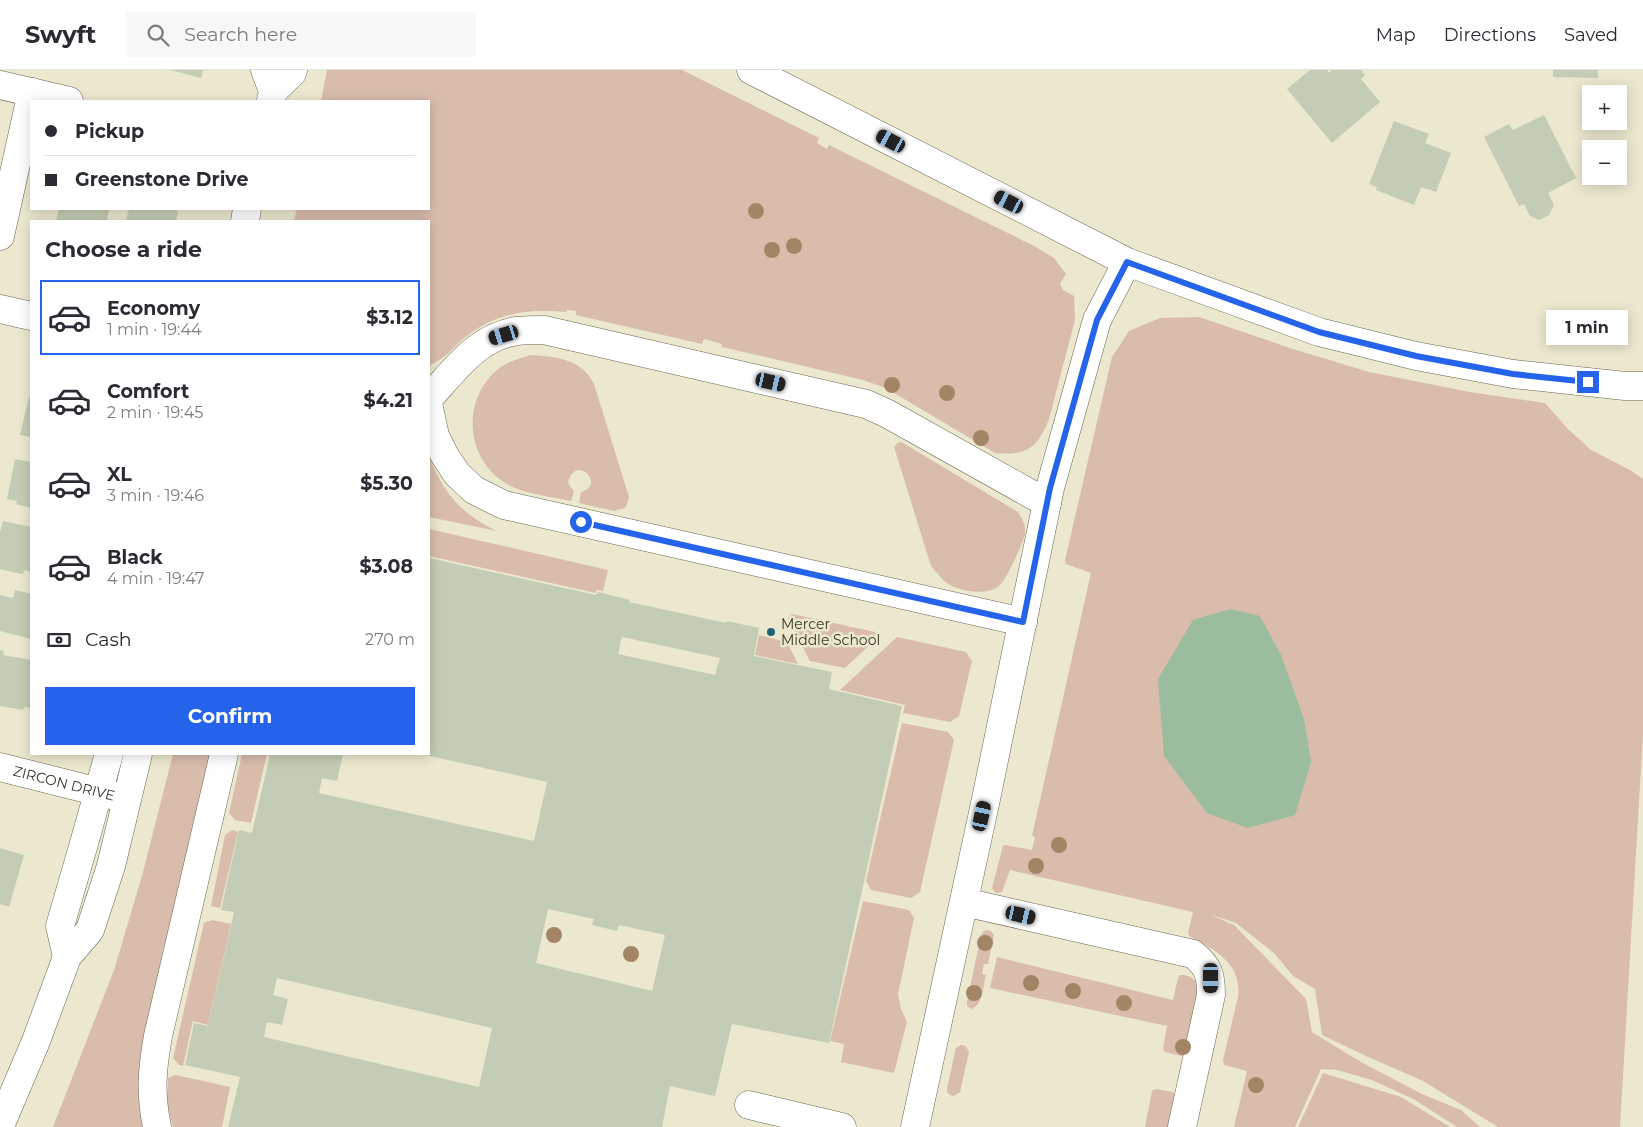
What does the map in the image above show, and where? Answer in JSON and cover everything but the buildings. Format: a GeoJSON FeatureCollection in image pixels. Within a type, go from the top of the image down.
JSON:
{"type":"FeatureCollection","features":[{"type":"Feature","properties":{"kind":"street"},"geometry":{"type":"LineString","coordinates":[[270,87],[292,73],[293,70]]}},
{"type":"Feature","properties":{"kind":"street"},"geometry":{"type":"LineString","coordinates":[[751,70],[1127,262],[1319,332],[1416,356],[1513,374],[1625,386],[1643,386]]}},
{"type":"Feature","properties":{"kind":"street"},"geometry":{"type":"LineString","coordinates":[[0,85],[65,100]]}},
{"type":"Feature","properties":{"kind":"street"},"geometry":{"type":"LineString","coordinates":[[30,100],[32,92]]}},
{"type":"Feature","properties":{"kind":"street"},"geometry":{"type":"LineString","coordinates":[[0,236],[30,101]]}},
{"type":"Feature","properties":{"kind":"street"},"geometry":{"type":"LineString","coordinates":[[915,1127],[1047,503],[1097,320],[1127,262]]}},
{"type":"Feature","properties":{"kind":"street"},"geometry":{"type":"LineString","coordinates":[[0,309],[30,316]]}},
{"type":"Feature","properties":{"kind":"street"},"geometry":{"type":"LineString","coordinates":[[430,397],[474,349],[492,338],[515,331],[544,330],[866,404],[888,414],[1047,503]]}},
{"type":"Feature","properties":{"kind":"street"},"geometry":{"type":"LineString","coordinates":[[430,413],[435,436],[457,474],[474,490],[504,505],[1023,622]]}},
{"type":"Feature","properties":{"kind":"street"},"geometry":{"type":"LineString","coordinates":[[67,957],[60,926],[99,792],[108,755]]}},
{"type":"Feature","properties":{"kind":"street"},"geometry":{"type":"LineString","coordinates":[[0,1126],[36,1041],[67,957],[90,930],[111,866],[138,755]]}},
{"type":"Feature","properties":{"kind":"street"},"geometry":{"type":"LineString","coordinates":[[157,1127],[152,1087],[158,1036],[224,755]]}},
{"type":"Feature","properties":{"kind":"street","name":"ZIRCON DRIVE"},"geometry":{"type":"LineString","coordinates":[[0,767],[127,799]]}},
{"type":"Feature","properties":{"kind":"street"},"geometry":{"type":"LineString","coordinates":[[964,902],[1193,954],[1204,963],[1211,978],[1211,995],[1182,1127]]}},
{"type":"Feature","properties":{"kind":"street"},"geometry":{"type":"LineString","coordinates":[[749,1105],[842,1127]]}},
{"type":"Feature","properties":{"kind":"shaded area"},"geometry":{"type":"Polygon","coordinates":[[[327,70],[682,70],[819,138],[817,143],[827,149],[829,145],[1034,246],[1054,258],[1066,274],[1060,284],[1063,290],[1074,296],[1075,320],[1045,429],[1030,448],[1015,453],[995,453],[894,393],[863,380],[722,347],[722,344],[704,339],[702,344],[576,315],[576,311],[567,310],[566,312],[526,312],[491,321],[468,335],[445,356],[430,365],[430,220],[294,220],[297,210],[430,210],[430,100],[321,100],[327,70]]]}},
{"type":"Feature","properties":{"kind":"shaded area"},"geometry":{"type":"Polygon","coordinates":[[[1199,317],[1293,349],[1369,372],[1470,392],[1545,403],[1568,429],[1591,450],[1630,470],[1643,479],[1643,734],[1620,1127],[1498,1127],[1423,1081],[1322,1035],[1315,989],[1293,976],[1275,954],[1236,923],[1209,914],[1234,925],[1306,999],[1312,1032],[1361,1062],[1422,1094],[1461,1110],[1480,1127],[1457,1127],[1415,1100],[1372,1080],[1337,1070],[1321,1069],[1295,1127],[1234,1127],[1247,1071],[1224,1065],[1223,1060],[1238,997],[1238,985],[1236,975],[1225,959],[1217,952],[1189,936],[1193,912],[1010,870],[1002,892],[996,893],[992,888],[1003,846],[1032,850],[1035,837],[1032,836],[1091,573],[1066,564],[1065,560],[1112,357],[1129,331],[1160,318],[1199,317]]]}},
{"type":"Feature","properties":{"kind":"shaded area"},"geometry":{"type":"Polygon","coordinates":[[[530,355],[549,356],[567,360],[582,369],[594,384],[629,497],[625,508],[614,511],[579,503],[581,492],[588,489],[591,479],[579,470],[574,472],[568,481],[574,491],[571,501],[517,489],[502,481],[489,470],[480,456],[473,426],[474,410],[479,395],[487,381],[498,369],[530,355]]]}},
{"type":"Feature","properties":{"kind":"shaded area"},"geometry":{"type":"Polygon","coordinates":[[[899,442],[1018,512],[1025,528],[1025,534],[1010,570],[999,586],[983,592],[959,589],[947,583],[931,566],[894,447],[899,442]]]}},
{"type":"Feature","properties":{"kind":"shaded area"},"geometry":{"type":"Polygon","coordinates":[[[430,459],[447,492],[463,510],[497,531],[430,517],[430,459]]]}},
{"type":"Feature","properties":{"kind":"shaded area"},"geometry":{"type":"Polygon","coordinates":[[[430,529],[608,570],[603,591],[597,590],[596,593],[430,556],[430,529]]]}},
{"type":"Feature","properties":{"kind":"shaded area"},"geometry":{"type":"Polygon","coordinates":[[[1230,609],[1260,616],[1281,655],[1304,719],[1311,762],[1295,815],[1248,828],[1207,813],[1164,756],[1158,679],[1193,620],[1230,609]]]}},
{"type":"Feature","properties":{"kind":"shaded area"},"geometry":{"type":"Polygon","coordinates":[[[792,614],[875,632],[877,638],[845,668],[810,661],[788,618],[792,614]]]}},
{"type":"Feature","properties":{"kind":"shaded area"},"geometry":{"type":"Polygon","coordinates":[[[759,635],[787,642],[798,664],[755,655],[759,635]]]}},
{"type":"Feature","properties":{"kind":"shaded area"},"geometry":{"type":"Polygon","coordinates":[[[897,637],[966,652],[972,661],[959,716],[950,722],[903,713],[905,705],[840,690],[897,637]]]}},
{"type":"Feature","properties":{"kind":"shaded area"},"geometry":{"type":"Polygon","coordinates":[[[902,723],[948,732],[954,740],[920,892],[911,898],[871,890],[866,881],[902,723]]]}},
{"type":"Feature","properties":{"kind":"shaded area"},"geometry":{"type":"Polygon","coordinates":[[[173,755],[212,755],[140,1093],[140,1108],[144,1127],[53,1127],[114,970],[142,876],[173,755]]]}},
{"type":"Feature","properties":{"kind":"shaded area"},"geometry":{"type":"Polygon","coordinates":[[[242,755],[267,755],[251,823],[235,820],[229,813],[242,755]]]}},
{"type":"Feature","properties":{"kind":"shaded area"},"geometry":{"type":"Polygon","coordinates":[[[232,830],[238,832],[220,908],[211,906],[225,835],[232,830]]]}},
{"type":"Feature","properties":{"kind":"shaded area"},"geometry":{"type":"Polygon","coordinates":[[[863,901],[909,910],[914,918],[898,994],[901,1009],[907,1022],[894,1073],[841,1062],[844,1044],[830,1041],[863,901]]]}},
{"type":"Feature","properties":{"kind":"shaded area"},"geometry":{"type":"Polygon","coordinates":[[[212,920],[231,924],[208,1025],[193,1021],[183,1066],[179,1065],[173,1058],[204,923],[212,920]]]}},
{"type":"Feature","properties":{"kind":"shaded area"},"geometry":{"type":"Polygon","coordinates":[[[986,930],[991,931],[994,935],[988,964],[984,964],[982,974],[986,975],[982,995],[978,1004],[971,1009],[967,1006],[967,1002],[981,935],[986,930]]]}},
{"type":"Feature","properties":{"kind":"shaded area"},"geometry":{"type":"Polygon","coordinates":[[[997,957],[1173,1000],[1180,975],[1190,977],[1195,980],[1200,989],[1184,1055],[1165,1052],[1163,1049],[1167,1026],[990,988],[997,957]]]}},
{"type":"Feature","properties":{"kind":"shaded area"},"geometry":{"type":"Polygon","coordinates":[[[961,1045],[966,1046],[969,1052],[960,1092],[954,1096],[947,1092],[947,1088],[956,1048],[961,1045]]]}},
{"type":"Feature","properties":{"kind":"shaded area"},"geometry":{"type":"Polygon","coordinates":[[[1323,1073],[1401,1097],[1450,1127],[1298,1127],[1323,1073]]]}},
{"type":"Feature","properties":{"kind":"shaded area"},"geometry":{"type":"Polygon","coordinates":[[[176,1075],[230,1087],[222,1127],[173,1127],[167,1103],[168,1078],[176,1075]]]}},
{"type":"Feature","properties":{"kind":"shaded area"},"geometry":{"type":"Polygon","coordinates":[[[1155,1089],[1173,1092],[1175,1095],[1170,1127],[1145,1127],[1152,1091],[1155,1089]]]}},
{"type":"Feature","properties":{"kind":"place","name":"Mercer Middle School"},"geometry":{"type":"Point","coordinates":[771,632]}},
{"type":"Feature","properties":{"kind":"route"},"geometry":{"type":"LineString","coordinates":[[581,522],[1023,622],[1050,488],[1097,320],[1127,262],[1319,332],[1416,356],[1513,374],[1588,382]]}}]}
